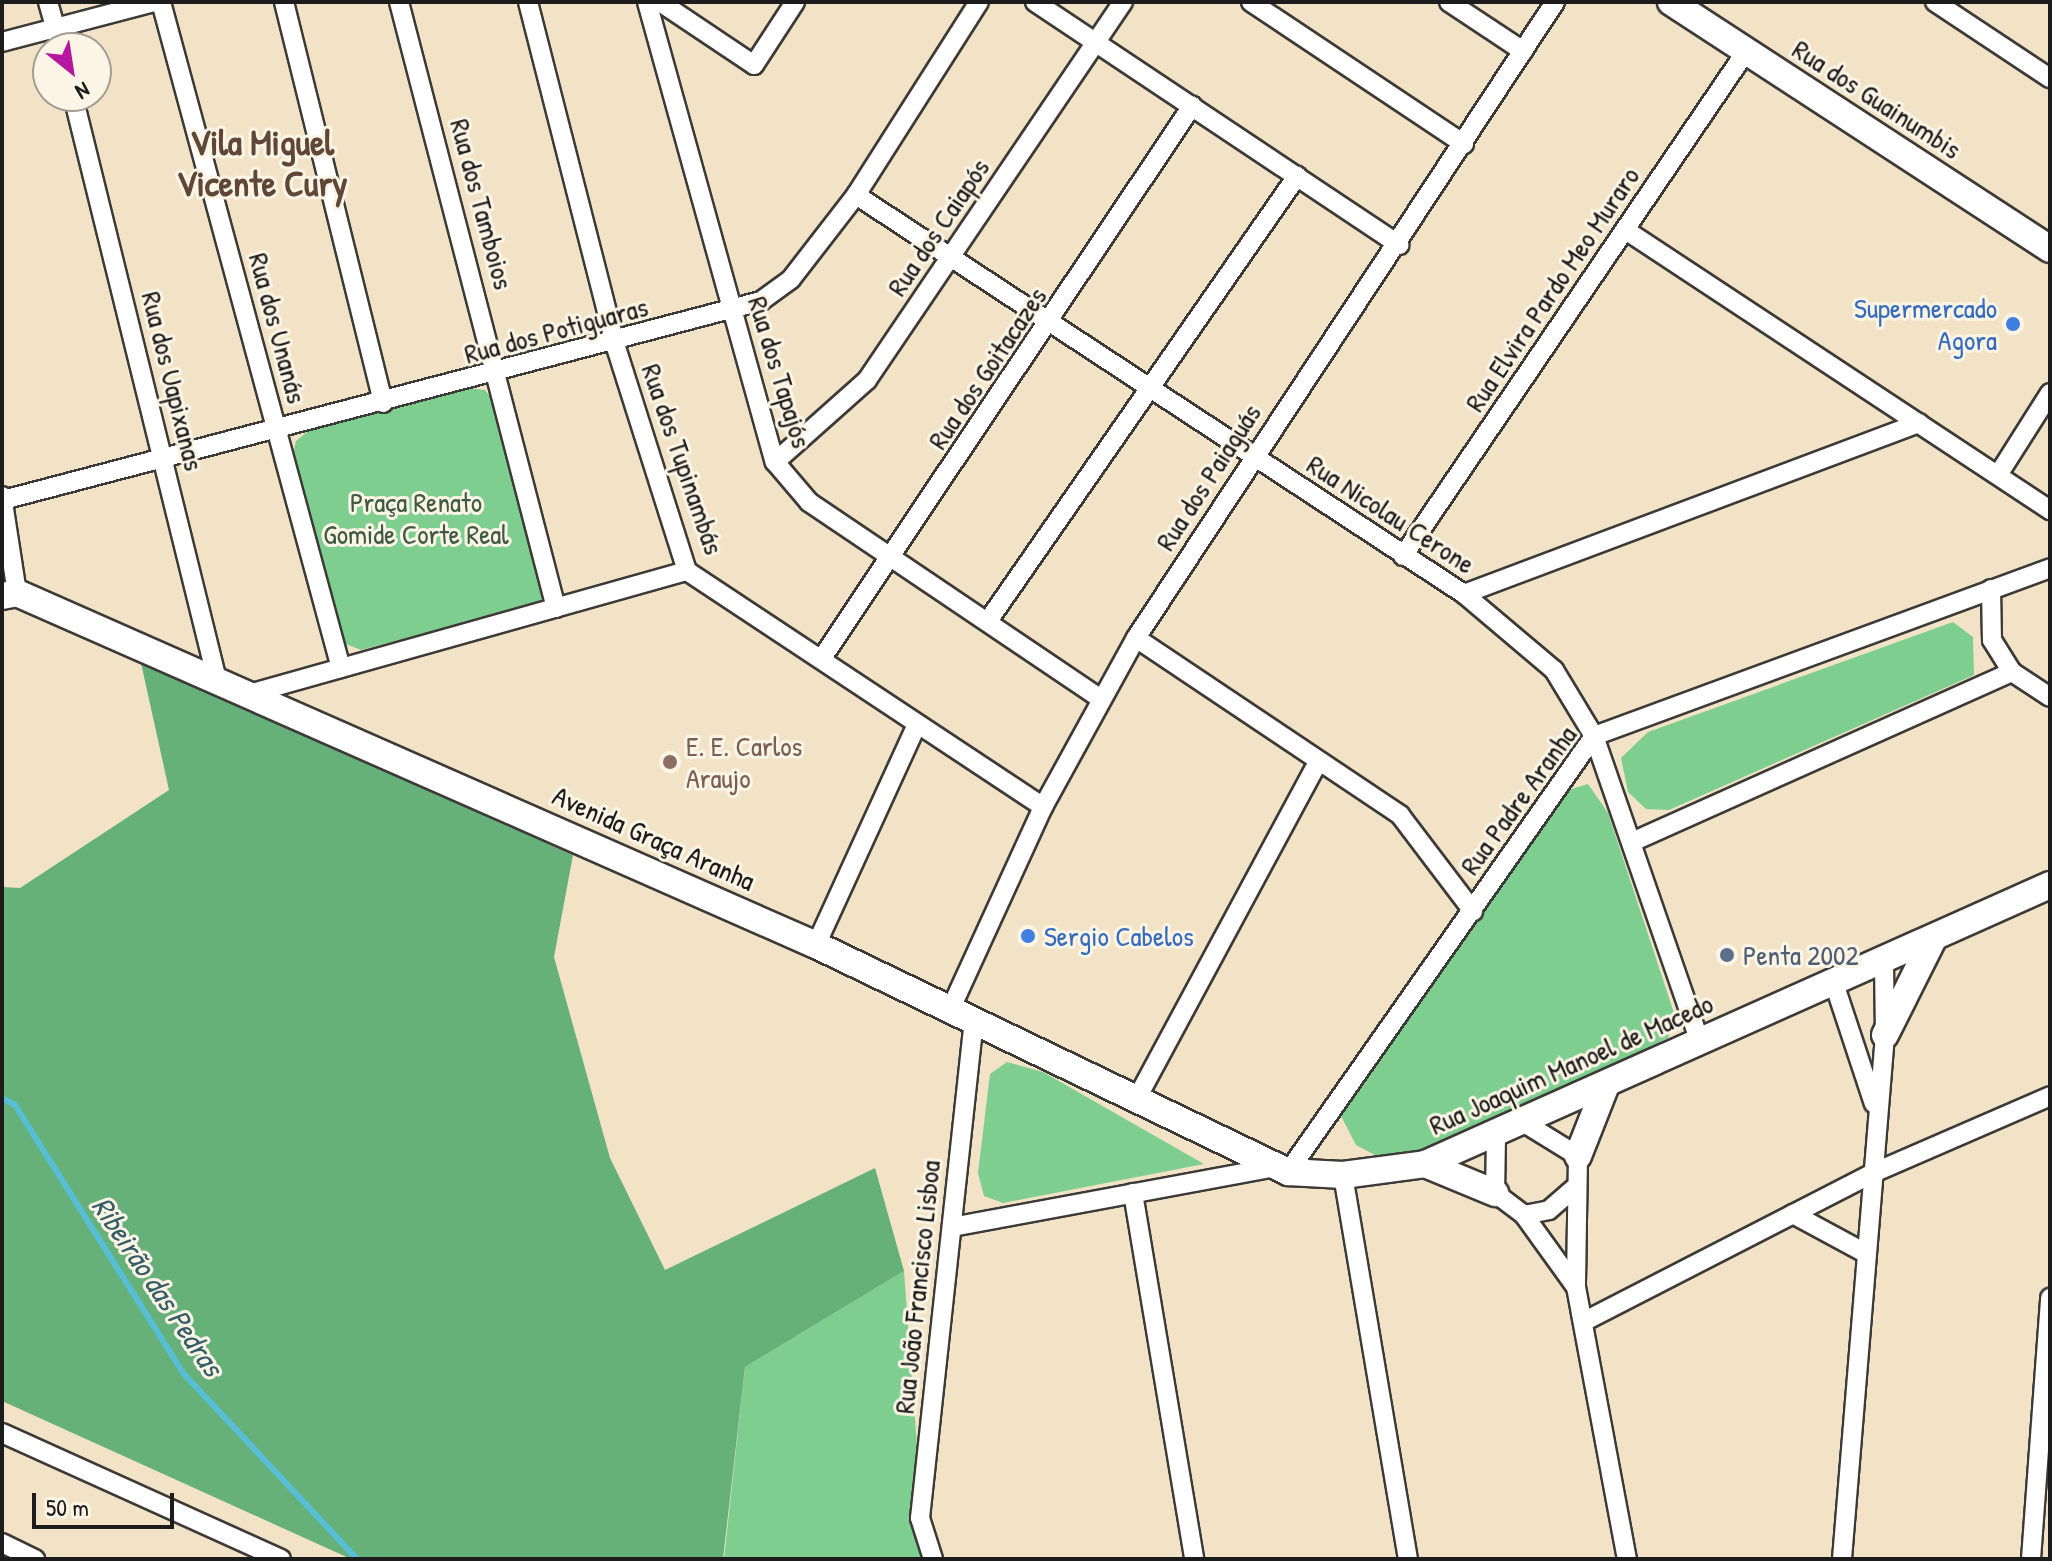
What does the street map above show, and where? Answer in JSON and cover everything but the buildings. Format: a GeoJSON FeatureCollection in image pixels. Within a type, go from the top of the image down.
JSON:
{"type":"FeatureCollection","features":[{"type":"Feature","properties":{"kind":"street"},"geometry":{"type":"LineString","coordinates":[[48,2],[56,32]]}},
{"type":"Feature","properties":{"kind":"street"},"geometry":{"type":"LineString","coordinates":[[2,42],[154,2]]}},
{"type":"Feature","properties":{"kind":"street","name":"Rua dos Unanás"},"geometry":{"type":"LineString","coordinates":[[161,2],[341,668]]}},
{"type":"Feature","properties":{"kind":"street"},"geometry":{"type":"LineString","coordinates":[[284,2],[383,403]]}},
{"type":"Feature","properties":{"kind":"street","name":"Rua dos Tamboios"},"geometry":{"type":"LineString","coordinates":[[399,2],[499,374],[556,608]]}},
{"type":"Feature","properties":{"kind":"street","name":"Rua dos Tupinambás"},"geometry":{"type":"LineString","coordinates":[[528,2],[615,344],[687,571],[1043,807]]}},
{"type":"Feature","properties":{"kind":"street","name":"Rua dos Tapajós"},"geometry":{"type":"LineString","coordinates":[[647,2],[775,462],[809,502],[1101,699]]}},
{"type":"Feature","properties":{"kind":"street"},"geometry":{"type":"LineString","coordinates":[[660,2],[754,65],[795,2]]}},
{"type":"Feature","properties":{"kind":"street","name":"Rua dos Potiguaras"},"geometry":{"type":"LineString","coordinates":[[3,498],[164,460],[731,312],[791,279],[856,195],[979,2]]}},
{"type":"Feature","properties":{"kind":"street"},"geometry":{"type":"LineString","coordinates":[[1035,2],[1400,245]]}},
{"type":"Feature","properties":{"kind":"street","name":"Rua dos Caiapós"},"geometry":{"type":"LineString","coordinates":[[775,462],[867,380],[1123,2]]}},
{"type":"Feature","properties":{"kind":"street"},"geometry":{"type":"LineString","coordinates":[[1251,2],[1464,144]]}},
{"type":"Feature","properties":{"kind":"street"},"geometry":{"type":"LineString","coordinates":[[1449,2],[1523,51]]}},
{"type":"Feature","properties":{"kind":"street","name":"Rua dos Paiaguás"},"geometry":{"type":"LineString","coordinates":[[963,1014],[1043,807],[1136,638],[1253,457],[1400,245],[1555,2]]}},
{"type":"Feature","properties":{"kind":"street","name":"Rua dos Guainumbis"},"geometry":{"type":"LineString","coordinates":[[1671,2],[2050,249]]}},
{"type":"Feature","properties":{"kind":"street"},"geometry":{"type":"LineString","coordinates":[[1935,2],[2050,78]]}},
{"type":"Feature","properties":{"kind":"street","name":"Rua Elvira Pardo Meo Muraro"},"geometry":{"type":"LineString","coordinates":[[1403,556],[1627,231],[1745,53]]}},
{"type":"Feature","properties":{"kind":"street","name":"Rua dos Goitacazes"},"geometry":{"type":"LineString","coordinates":[[822,658],[1050,326],[1192,106]]}},
{"type":"Feature","properties":{"kind":"street","name":"Rua dos Uapixanas"},"geometry":{"type":"LineString","coordinates":[[77,112],[217,680]]}},
{"type":"Feature","properties":{"kind":"street"},"geometry":{"type":"LineString","coordinates":[[988,621],[1146,385],[1297,176]]}},
{"type":"Feature","properties":{"kind":"street","name":"Rua Nicolau Cerone"},"geometry":{"type":"LineString","coordinates":[[856,195],[1050,326],[1146,385],[1464,594],[1554,670],[1594,736],[1634,841],[1699,1040]]}},
{"type":"Feature","properties":{"kind":"street"},"geometry":{"type":"LineString","coordinates":[[1627,231],[2050,510]]}},
{"type":"Feature","properties":{"kind":"street"},"geometry":{"type":"LineString","coordinates":[[1998,475],[2050,393]]}},
{"type":"Feature","properties":{"kind":"street"},"geometry":{"type":"LineString","coordinates":[[1464,594],[1919,423]]}},
{"type":"Feature","properties":{"kind":"street"},"geometry":{"type":"LineString","coordinates":[[3,498],[10,594]]}},
{"type":"Feature","properties":{"kind":"street","name":"Rua Padre Aranha"},"geometry":{"type":"LineString","coordinates":[[1278,1170],[1473,911],[1594,736],[2050,568]]}},
{"type":"Feature","properties":{"kind":"street"},"geometry":{"type":"LineString","coordinates":[[249,694],[687,571]]}},
{"type":"Feature","properties":{"kind":"street"},"geometry":{"type":"LineString","coordinates":[[1991,589],[1992,640],[2012,672],[2050,697]]}},
{"type":"Feature","properties":{"kind":"street","name":"Avenida Graça Aranha"},"geometry":{"type":"LineString","coordinates":[[10,594],[217,680],[816,945],[1278,1170]]}},
{"type":"Feature","properties":{"kind":"street"},"geometry":{"type":"LineString","coordinates":[[1136,638],[1400,815],[1473,911]]}},
{"type":"Feature","properties":{"kind":"street"},"geometry":{"type":"LineString","coordinates":[[1634,841],[2012,672]]}},
{"type":"Feature","properties":{"kind":"street"},"geometry":{"type":"LineString","coordinates":[[816,945],[917,724]]}},
{"type":"Feature","properties":{"kind":"street"},"geometry":{"type":"LineString","coordinates":[[1136,1100],[1318,762]]}},
{"type":"Feature","properties":{"kind":"street","name":"Rua Joaquim Manoel de Macedo"},"geometry":{"type":"LineString","coordinates":[[952,1227],[1278,1170],[1343,1175],[1425,1164],[1526,1124],[1699,1040],[1884,961],[2050,885]]}},
{"type":"Feature","properties":{"kind":"street"},"geometry":{"type":"LineString","coordinates":[[1885,1035],[1933,939]]}},
{"type":"Feature","properties":{"kind":"street"},"geometry":{"type":"LineString","coordinates":[[1842,1559],[1871,1174],[1885,1035],[1884,961]]}},
{"type":"Feature","properties":{"kind":"street"},"geometry":{"type":"LineString","coordinates":[[1834,983],[1877,1110]]}},
{"type":"Feature","properties":{"kind":"street","name":"Rua João Francisco Lisboa"},"geometry":{"type":"LineString","coordinates":[[933,1559],[920,1518],[952,1227],[963,1014]]}},
{"type":"Feature","properties":{"kind":"street"},"geometry":{"type":"LineString","coordinates":[[1606,1085],[1578,1156],[1573,1189],[1576,1287],[1627,1559]]}},
{"type":"Feature","properties":{"kind":"street"},"geometry":{"type":"LineString","coordinates":[[1583,1322],[1871,1174],[2050,1096]]}},
{"type":"Feature","properties":{"kind":"street"},"geometry":{"type":"LineString","coordinates":[[1526,1124],[1578,1156]]}},
{"type":"Feature","properties":{"kind":"street"},"geometry":{"type":"LineString","coordinates":[[1495,1193],[1496,1137]]}},
{"type":"Feature","properties":{"kind":"street"},"geometry":{"type":"LineString","coordinates":[[1425,1164],[1495,1193],[1524,1215],[1576,1287]]}},
{"type":"Feature","properties":{"kind":"street"},"geometry":{"type":"LineString","coordinates":[[1343,1175],[1408,1559]]}},
{"type":"Feature","properties":{"kind":"street"},"geometry":{"type":"LineString","coordinates":[[1524,1215],[1549,1210],[1573,1189]]}},
{"type":"Feature","properties":{"kind":"street"},"geometry":{"type":"LineString","coordinates":[[1133,1193],[1194,1559]]}},
{"type":"Feature","properties":{"kind":"street"},"geometry":{"type":"LineString","coordinates":[[1793,1214],[1865,1253]]}},
{"type":"Feature","properties":{"kind":"street"},"geometry":{"type":"LineString","coordinates":[[2031,1559],[2050,1298]]}},
{"type":"Feature","properties":{"kind":"street"},"geometry":{"type":"LineString","coordinates":[[2,1433],[281,1559]]}},
{"type":"Feature","properties":{"kind":"street"},"geometry":{"type":"LineString","coordinates":[[2,1543],[35,1559]]}},
{"type":"Feature","properties":{"kind":"green space","name":"Praça Renato Gomide Corte Real"},"geometry":{"type":"Polygon","coordinates":[[[468,388],[485,390],[502,412],[544,591],[541,603],[361,650],[346,644],[334,629],[291,463],[296,441],[312,428],[468,388]]]}},
{"type":"Feature","properties":{"kind":"green space"},"geometry":{"type":"Polygon","coordinates":[[[1953,622],[1973,637],[1974,675],[1669,810],[1646,809],[1628,792],[1621,758],[1648,732],[1953,622]]]}},
{"type":"Feature","properties":{"kind":"green space"},"geometry":{"type":"Polygon","coordinates":[[[141,663],[573,855],[554,957],[610,1158],[665,1270],[875,1168],[904,1271],[745,1367],[723,1559],[351,1559],[2,1401],[2,887],[20,888],[169,790],[141,663]]]}},
{"type":"Feature","properties":{"kind":"green space"},"geometry":{"type":"Polygon","coordinates":[[[1588,784],[1608,813],[1676,1019],[1668,1038],[1444,1148],[1377,1156],[1356,1145],[1340,1114],[1565,791],[1588,784]]]}},
{"type":"Feature","properties":{"kind":"green space"},"geometry":{"type":"Polygon","coordinates":[[[1007,1062],[1043,1072],[1204,1164],[1003,1203],[984,1196],[978,1173],[990,1074],[1007,1062]]]}},
{"type":"Feature","properties":{"kind":"green space"},"geometry":{"type":"Polygon","coordinates":[[[904,1271],[924,1541],[933,1559],[724,1559],[745,1367],[904,1271]]]}},
{"type":"Feature","properties":{"kind":"waterway","name":"Ribeirão das Pedras"},"geometry":{"type":"LineString","coordinates":[[2,1098],[15,1105],[183,1373],[357,1559]]}},
{"type":"Feature","properties":{"kind":"place","name":"Supermercado Agora"},"geometry":{"type":"Point","coordinates":[2013,324]}},
{"type":"Feature","properties":{"kind":"place","name":"E. E. Carlos Araujo"},"geometry":{"type":"Point","coordinates":[670,762]}},
{"type":"Feature","properties":{"kind":"place","name":"Sergio Cabelos"},"geometry":{"type":"Point","coordinates":[1028,936]}},
{"type":"Feature","properties":{"kind":"place","name":"Penta 2002"},"geometry":{"type":"Point","coordinates":[1727,955]}},
{"type":"Feature","properties":{"kind":"district","name":"Vila Miguel Vicente Cury"},"geometry":{"type":"Point","coordinates":[262,162]}}]}
